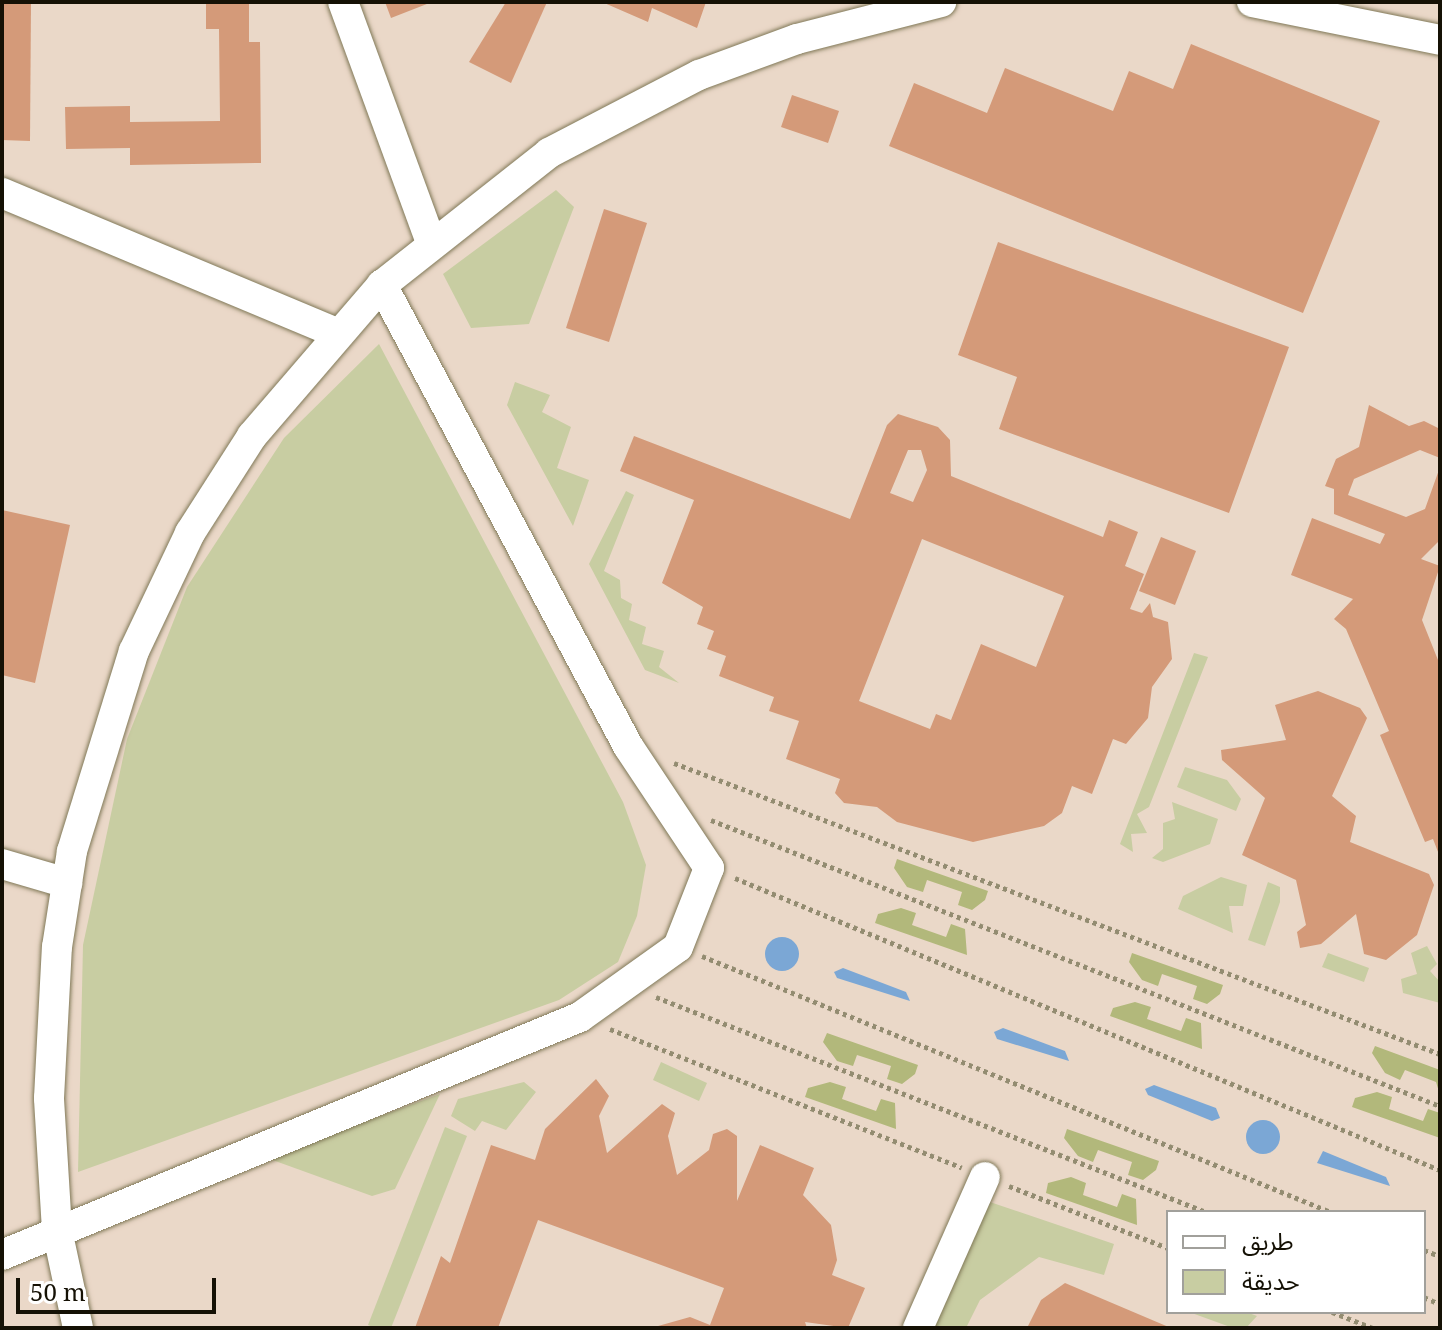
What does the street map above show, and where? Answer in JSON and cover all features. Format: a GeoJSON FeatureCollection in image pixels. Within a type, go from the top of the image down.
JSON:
{"type":"FeatureCollection","features":[{"type":"Feature","properties":{"kind":"lane"},"geometry":{"type":"LineString","coordinates":[[343,2],[430,240]]}},
{"type":"Feature","properties":{"kind":"lane"},"geometry":{"type":"LineString","coordinates":[[78,1328],[57,1230],[49,1098],[67,883],[105,734],[190,533],[252,436],[336,333],[382,285],[430,240],[549,153],[699,75],[797,39],[941,2]]}},
{"type":"Feature","properties":{"kind":"lane"},"geometry":{"type":"LineString","coordinates":[[1252,2],[1439,38]]}},
{"type":"Feature","properties":{"kind":"lane"},"geometry":{"type":"LineString","coordinates":[[2,193],[336,333]]}},
{"type":"Feature","properties":{"kind":"lane"},"geometry":{"type":"LineString","coordinates":[[2,1255],[580,1017],[678,947],[709,868],[628,746],[382,285]]}},
{"type":"Feature","properties":{"kind":"lane"},"geometry":{"type":"LineString","coordinates":[[2,864],[67,883]]}},
{"type":"Feature","properties":{"kind":"lane"},"geometry":{"type":"LineString","coordinates":[[918,1328],[985,1177]]}},
{"type":"Feature","properties":{"kind":"path"},"geometry":{"type":"LineString","coordinates":[[628,746],[1440,1054]]}},
{"type":"Feature","properties":{"kind":"path"},"geometry":{"type":"LineString","coordinates":[[665,802],[1440,1106]]}},
{"type":"Feature","properties":{"kind":"path"},"geometry":{"type":"LineString","coordinates":[[709,868],[1440,1170]]}},
{"type":"Feature","properties":{"kind":"path"},"geometry":{"type":"LineString","coordinates":[[678,947],[1326,1210]]}},
{"type":"Feature","properties":{"kind":"path"},"geometry":{"type":"LineString","coordinates":[[625,985],[1201,1210]]}},
{"type":"Feature","properties":{"kind":"path"},"geometry":{"type":"LineString","coordinates":[[580,1017],[1166,1247]]}},
{"type":"Feature","properties":{"kind":"path"},"geometry":{"type":"LineString","coordinates":[[1337,1314],[1373,1328]]}},
{"type":"Feature","properties":{"kind":"shaded area"},"geometry":{"type":"Polygon","coordinates":[[[2,2],[1440,2],[1440,1328],[2,1328],[2,2]]]}},
{"type":"Feature","properties":{"kind":"green space"},"geometry":{"type":"Polygon","coordinates":[[[556,190],[574,207],[529,324],[471,328],[443,274],[556,190]]]}},
{"type":"Feature","properties":{"kind":"green space"},"geometry":{"type":"Polygon","coordinates":[[[379,344],[623,802],[646,865],[637,916],[618,962],[559,1000],[78,1172],[83,945],[127,739],[187,587],[284,438],[379,344]]]}},
{"type":"Feature","properties":{"kind":"green space"},"geometry":{"type":"Polygon","coordinates":[[[515,382],[550,395],[542,412],[571,427],[557,468],[589,480],[573,526],[507,405],[515,382]]]}},
{"type":"Feature","properties":{"kind":"green space"},"geometry":{"type":"Polygon","coordinates":[[[626,491],[634,495],[604,571],[620,580],[621,598],[632,604],[629,620],[646,627],[642,644],[664,651],[659,667],[679,683],[645,670],[589,564],[626,491]]]}},
{"type":"Feature","properties":{"kind":"green space"},"geometry":{"type":"Polygon","coordinates":[[[1194,653],[1208,657],[1149,807],[1137,814],[1147,833],[1131,834],[1133,852],[1120,844],[1194,653]]]}},
{"type":"Feature","properties":{"kind":"green space"},"geometry":{"type":"Polygon","coordinates":[[[1185,767],[1227,780],[1241,799],[1236,811],[1177,787],[1185,767]]]}},
{"type":"Feature","properties":{"kind":"green space"},"geometry":{"type":"Polygon","coordinates":[[[1172,802],[1218,819],[1210,844],[1163,862],[1152,858],[1163,849],[1163,823],[1175,819],[1172,802]]]}},
{"type":"Feature","properties":{"kind":"green space"},"geometry":{"type":"Polygon","coordinates":[[[897,859],[988,891],[985,900],[972,910],[958,905],[962,892],[927,880],[923,892],[907,887],[894,868],[897,859]]]}},
{"type":"Feature","properties":{"kind":"green space"},"geometry":{"type":"Polygon","coordinates":[[[1221,877],[1247,885],[1243,906],[1229,906],[1233,933],[1178,909],[1183,896],[1221,877]]]}},
{"type":"Feature","properties":{"kind":"green space"},"geometry":{"type":"Polygon","coordinates":[[[1268,882],[1280,887],[1280,902],[1265,946],[1248,940],[1268,882]]]}},
{"type":"Feature","properties":{"kind":"green space"},"geometry":{"type":"Polygon","coordinates":[[[901,908],[916,913],[912,925],[946,937],[951,924],[965,929],[967,955],[875,923],[878,914],[901,908]]]}},
{"type":"Feature","properties":{"kind":"green space"},"geometry":{"type":"Polygon","coordinates":[[[1427,946],[1437,964],[1430,971],[1440,982],[1440,1003],[1403,993],[1401,979],[1417,974],[1411,953],[1427,946]]]}},
{"type":"Feature","properties":{"kind":"green space"},"geometry":{"type":"Polygon","coordinates":[[[1132,953],[1223,985],[1220,994],[1207,1004],[1193,999],[1197,986],[1162,974],[1158,986],[1142,980],[1129,962],[1132,953]]]}},
{"type":"Feature","properties":{"kind":"green space"},"geometry":{"type":"Polygon","coordinates":[[[1328,953],[1369,968],[1364,982],[1322,967],[1328,953]]]}},
{"type":"Feature","properties":{"kind":"green space"},"geometry":{"type":"Polygon","coordinates":[[[1135,1002],[1151,1007],[1147,1019],[1181,1031],[1186,1018],[1201,1023],[1202,1049],[1110,1016],[1113,1008],[1135,1002]]]}},
{"type":"Feature","properties":{"kind":"green space"},"geometry":{"type":"Polygon","coordinates":[[[827,1033],[918,1065],[915,1074],[902,1084],[887,1079],[891,1066],[857,1055],[853,1066],[837,1061],[823,1042],[827,1033]]]}},
{"type":"Feature","properties":{"kind":"green space"},"geometry":{"type":"Polygon","coordinates":[[[1375,1046],[1440,1070],[1440,1095],[1436,1082],[1405,1070],[1400,1080],[1385,1073],[1372,1053],[1375,1046]]]}},
{"type":"Feature","properties":{"kind":"green space"},"geometry":{"type":"Polygon","coordinates":[[[661,1062],[707,1083],[699,1101],[653,1080],[661,1062]]]}},
{"type":"Feature","properties":{"kind":"green space"},"geometry":{"type":"Polygon","coordinates":[[[524,1082],[536,1092],[506,1130],[482,1121],[475,1131],[451,1116],[458,1099],[524,1082]]]}},
{"type":"Feature","properties":{"kind":"green space"},"geometry":{"type":"Polygon","coordinates":[[[830,1082],[846,1087],[842,1099],[876,1111],[881,1099],[895,1103],[896,1129],[805,1097],[808,1088],[830,1082]]]}},
{"type":"Feature","properties":{"kind":"green space"},"geometry":{"type":"Polygon","coordinates":[[[1377,1092],[1392,1097],[1389,1109],[1423,1121],[1428,1109],[1440,1113],[1440,1138],[1352,1107],[1355,1098],[1377,1092]]]}},
{"type":"Feature","properties":{"kind":"green space"},"geometry":{"type":"Polygon","coordinates":[[[440,1094],[395,1189],[372,1196],[267,1158],[440,1094]]]}},
{"type":"Feature","properties":{"kind":"green space"},"geometry":{"type":"Polygon","coordinates":[[[445,1127],[467,1136],[391,1328],[375,1328],[368,1325],[445,1127]]]}},
{"type":"Feature","properties":{"kind":"green space"},"geometry":{"type":"Polygon","coordinates":[[[1067,1129],[1159,1161],[1156,1170],[1143,1180],[1128,1175],[1132,1162],[1098,1150],[1093,1162],[1078,1156],[1064,1138],[1067,1129]]]}},
{"type":"Feature","properties":{"kind":"green space"},"geometry":{"type":"Polygon","coordinates":[[[1071,1177],[1086,1183],[1083,1195],[1117,1207],[1122,1194],[1136,1199],[1137,1225],[1046,1193],[1048,1183],[1071,1177]]]}},
{"type":"Feature","properties":{"kind":"green space"},"geometry":{"type":"Polygon","coordinates":[[[984,1200],[1114,1244],[1104,1275],[1039,1257],[980,1300],[966,1328],[927,1328],[984,1200]]]}},
{"type":"Feature","properties":{"kind":"green space"},"geometry":{"type":"Polygon","coordinates":[[[1194,1314],[1257,1316],[1246,1328],[1233,1328],[1194,1314]]]}},
{"type":"Feature","properties":{"kind":"water"},"geometry":{"type":"Polygon","coordinates":[[[782,937],[794,942],[799,954],[794,966],[782,971],[770,966],[765,954],[770,942],[782,937]]]}},
{"type":"Feature","properties":{"kind":"water"},"geometry":{"type":"Polygon","coordinates":[[[843,968],[906,992],[910,1001],[837,978],[834,972],[843,968]]]}},
{"type":"Feature","properties":{"kind":"water"},"geometry":{"type":"Polygon","coordinates":[[[1003,1028],[1065,1051],[1069,1061],[997,1039],[994,1032],[1003,1028]]]}},
{"type":"Feature","properties":{"kind":"water"},"geometry":{"type":"Polygon","coordinates":[[[1154,1085],[1216,1108],[1220,1118],[1212,1121],[1148,1095],[1145,1089],[1154,1085]]]}},
{"type":"Feature","properties":{"kind":"water"},"geometry":{"type":"Polygon","coordinates":[[[1263,1120],[1275,1125],[1280,1137],[1275,1149],[1263,1154],[1251,1149],[1246,1137],[1251,1125],[1263,1120]]]}},
{"type":"Feature","properties":{"kind":"water"},"geometry":{"type":"Polygon","coordinates":[[[1323,1151],[1386,1177],[1390,1186],[1317,1163],[1323,1151]]]}},
{"type":"Feature","properties":{"kind":"building"},"geometry":{"type":"Polygon","coordinates":[[[2,2],[31,2],[30,141],[2,140],[2,2]]]}},
{"type":"Feature","properties":{"kind":"building"},"geometry":{"type":"Polygon","coordinates":[[[206,2],[249,2],[249,42],[260,42],[261,163],[130,165],[130,148],[66,149],[65,107],[130,106],[130,122],[220,121],[219,29],[206,29],[206,2]]]}},
{"type":"Feature","properties":{"kind":"building"},"geometry":{"type":"Polygon","coordinates":[[[385,2],[432,2],[391,18],[385,2]]]}},
{"type":"Feature","properties":{"kind":"building"},"geometry":{"type":"Polygon","coordinates":[[[506,2],[547,2],[511,83],[469,62],[506,2]]]}},
{"type":"Feature","properties":{"kind":"building"},"geometry":{"type":"Polygon","coordinates":[[[602,2],[706,2],[697,28],[652,8],[648,22],[602,2]]]}},
{"type":"Feature","properties":{"kind":"building"},"geometry":{"type":"Polygon","coordinates":[[[1191,44],[1380,121],[1303,313],[889,146],[914,83],[987,113],[1005,68],[1113,111],[1129,71],[1173,89],[1191,44]]]}},
{"type":"Feature","properties":{"kind":"building"},"geometry":{"type":"Polygon","coordinates":[[[792,95],[839,111],[828,143],[781,127],[792,95]]]}},
{"type":"Feature","properties":{"kind":"building"},"geometry":{"type":"Polygon","coordinates":[[[604,209],[647,223],[609,342],[566,328],[604,209]]]}},
{"type":"Feature","properties":{"kind":"building"},"geometry":{"type":"Polygon","coordinates":[[[998,242],[1289,347],[1229,513],[999,429],[1017,377],[958,355],[998,242]]]}},
{"type":"Feature","properties":{"kind":"building"},"geometry":{"type":"Polygon","coordinates":[[[1369,405],[1409,426],[1424,421],[1440,429],[1440,458],[1420,450],[1354,479],[1348,495],[1406,517],[1425,509],[1440,467],[1440,540],[1421,559],[1440,566],[1422,620],[1440,665],[1440,857],[1433,839],[1425,842],[1380,735],[1389,731],[1346,629],[1334,619],[1353,599],[1291,575],[1312,518],[1380,544],[1385,534],[1334,514],[1334,489],[1325,486],[1336,459],[1359,447],[1369,405]]]}},
{"type":"Feature","properties":{"kind":"building"},"geometry":{"type":"Polygon","coordinates":[[[898,414],[938,427],[950,440],[951,476],[1103,537],[1109,520],[1138,532],[1125,566],[1144,574],[1130,609],[1142,613],[1150,603],[1153,617],[1168,622],[1172,659],[1152,687],[1148,718],[1126,744],[1113,739],[1092,794],[1072,786],[1062,813],[1044,826],[973,842],[897,822],[877,807],[844,803],[835,793],[840,779],[786,759],[799,721],[769,711],[774,697],[719,676],[726,656],[707,649],[714,631],[697,624],[703,607],[662,583],[694,500],[620,471],[634,436],[850,519],[887,425],[898,414]],[[908,450],[890,493],[913,502],[927,470],[921,450],[908,450]],[[922,539],[859,701],[930,729],[936,714],[951,720],[981,644],[1036,667],[1064,596],[922,539]]]}},
{"type":"Feature","properties":{"kind":"building"},"geometry":{"type":"Polygon","coordinates":[[[2,510],[70,525],[35,683],[2,675],[2,510]]]}},
{"type":"Feature","properties":{"kind":"building"},"geometry":{"type":"Polygon","coordinates":[[[1161,537],[1196,551],[1175,605],[1139,591],[1161,537]]]}},
{"type":"Feature","properties":{"kind":"building"},"geometry":{"type":"Polygon","coordinates":[[[1318,691],[1360,708],[1367,718],[1332,796],[1356,816],[1350,842],[1429,874],[1434,885],[1417,935],[1386,960],[1364,954],[1356,914],[1321,944],[1300,948],[1297,932],[1306,925],[1296,880],[1242,855],[1265,798],[1222,760],[1221,750],[1286,740],[1275,705],[1318,691]]]}},
{"type":"Feature","properties":{"kind":"building"},"geometry":{"type":"Polygon","coordinates":[[[596,1079],[609,1096],[599,1116],[607,1153],[662,1104],[675,1113],[668,1136],[677,1175],[709,1150],[713,1134],[727,1129],[737,1136],[737,1201],[760,1145],[814,1168],[803,1195],[831,1225],[837,1260],[832,1275],[865,1288],[848,1328],[805,1322],[807,1328],[651,1328],[690,1317],[710,1325],[724,1288],[538,1220],[498,1328],[415,1328],[441,1256],[450,1263],[491,1145],[535,1160],[545,1129],[596,1079]]]}},
{"type":"Feature","properties":{"kind":"building"},"geometry":{"type":"Polygon","coordinates":[[[1065,1283],[1171,1328],[1027,1328],[1041,1300],[1065,1283]]]}}]}
